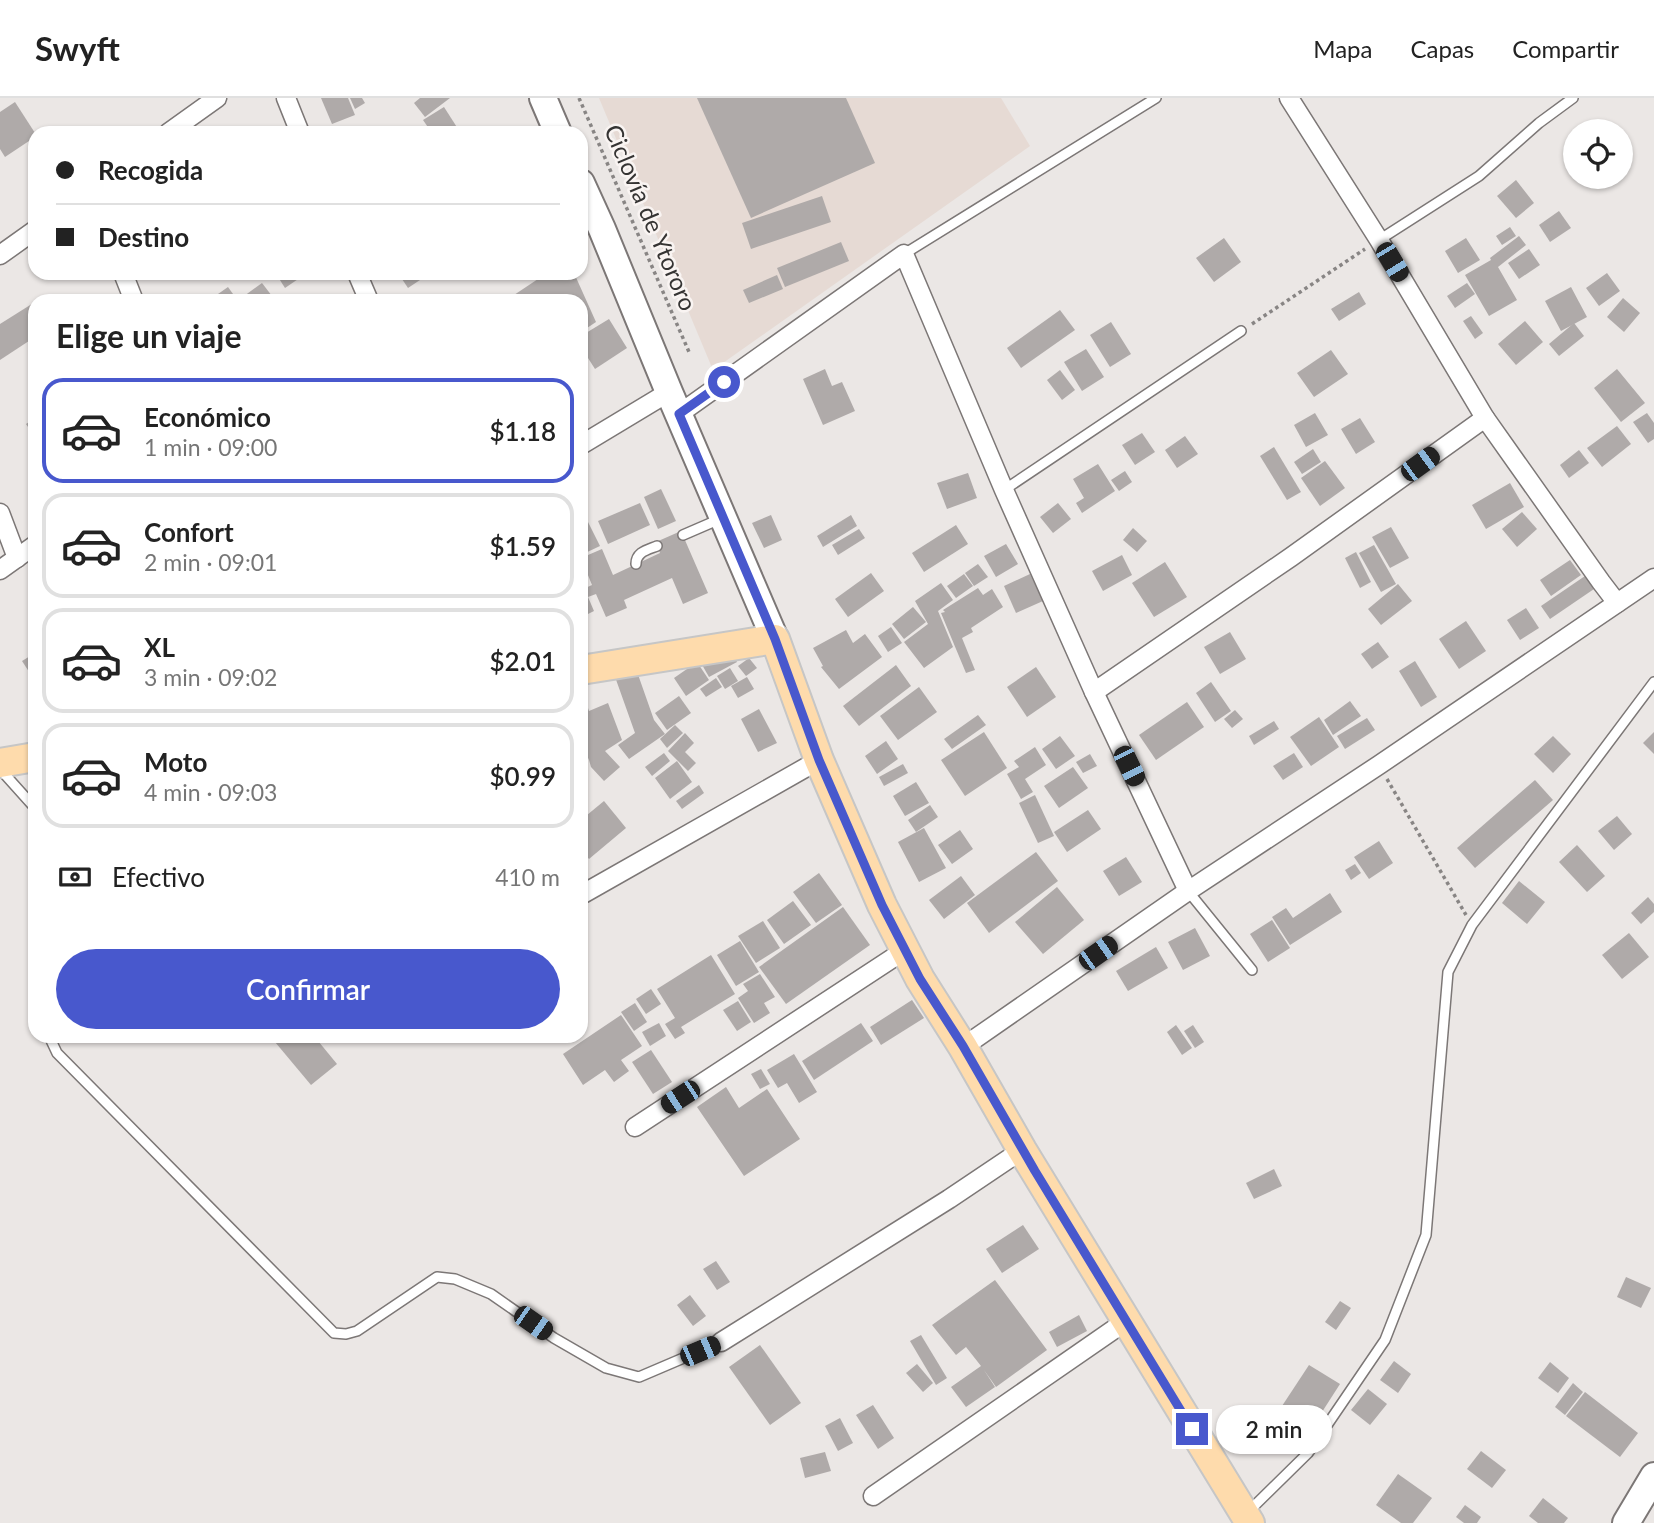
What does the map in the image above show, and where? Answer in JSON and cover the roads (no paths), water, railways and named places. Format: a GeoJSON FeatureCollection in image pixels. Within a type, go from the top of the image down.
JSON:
{"type":"FeatureCollection","features":[{"type":"Feature","properties":{"kind":"main road"},"geometry":{"type":"LineString","coordinates":[[542,98],[555,126]]}},
{"type":"Feature","properties":{"kind":"main road"},"geometry":{"type":"LineString","coordinates":[[588,198],[775,639],[819,760],[882,905],[920,979],[1248,1519]]}},
{"type":"Feature","properties":{"kind":"main road"},"geometry":{"type":"LineString","coordinates":[[588,669],[775,639]]}},
{"type":"Feature","properties":{"kind":"main road"},"geometry":{"type":"LineString","coordinates":[[0,762],[28,758]]}},
{"type":"Feature","properties":{"kind":"main road"},"geometry":{"type":"LineString","coordinates":[[1626,1523],[1654,1476]]}},
{"type":"Feature","properties":{"kind":"street"},"geometry":{"type":"LineString","coordinates":[[178,126],[217,98]]}},
{"type":"Feature","properties":{"kind":"street"},"geometry":{"type":"LineString","coordinates":[[286,98],[297,126]]}},
{"type":"Feature","properties":{"kind":"street"},"geometry":{"type":"LineString","coordinates":[[1289,98],[1379,240],[1485,418],[1617,603]]}},
{"type":"Feature","properties":{"kind":"street"},"geometry":{"type":"LineString","coordinates":[[0,255],[28,235]]}},
{"type":"Feature","properties":{"kind":"street"},"geometry":{"type":"LineString","coordinates":[[588,442],[674,403],[904,254],[1004,490],[1094,692],[1188,891]]}},
{"type":"Feature","properties":{"kind":"street"},"geometry":{"type":"LineString","coordinates":[[1094,692],[1291,557],[1485,418]]}},
{"type":"Feature","properties":{"kind":"street"},"geometry":{"type":"LineString","coordinates":[[0,513],[17,558]]}},
{"type":"Feature","properties":{"kind":"street"},"geometry":{"type":"LineString","coordinates":[[0,570],[28,550]]}},
{"type":"Feature","properties":{"kind":"street"},"geometry":{"type":"LineString","coordinates":[[963,1046],[1188,891],[1654,578]]}},
{"type":"Feature","properties":{"kind":"street"},"geometry":{"type":"LineString","coordinates":[[588,890],[819,760]]}},
{"type":"Feature","properties":{"kind":"street"},"geometry":{"type":"LineString","coordinates":[[635,1127],[905,950]]}},
{"type":"Feature","properties":{"kind":"street"},"geometry":{"type":"LineString","coordinates":[[720,1342],[949,1199],[1022,1150]]}},
{"type":"Feature","properties":{"kind":"street"},"geometry":{"type":"LineString","coordinates":[[873,1496],[1126,1321]]}},
{"type":"Feature","properties":{"kind":"lane"},"geometry":{"type":"LineString","coordinates":[[904,254],[1156,98]]}},
{"type":"Feature","properties":{"kind":"lane"},"geometry":{"type":"LineString","coordinates":[[1379,240],[1479,176],[1539,123],[1573,98]]}},
{"type":"Feature","properties":{"kind":"lane"},"geometry":{"type":"LineString","coordinates":[[1004,490],[1241,331]]}},
{"type":"Feature","properties":{"kind":"lane"},"geometry":{"type":"LineString","coordinates":[[683,535],[723,518]]}},
{"type":"Feature","properties":{"kind":"lane"},"geometry":{"type":"LineString","coordinates":[[636,564],[639,554],[657,546]]}},
{"type":"Feature","properties":{"kind":"lane"},"geometry":{"type":"LineString","coordinates":[[1248,1519],[1308,1452],[1385,1340],[1426,1236],[1448,972],[1472,925],[1654,682]]}},
{"type":"Feature","properties":{"kind":"lane"},"geometry":{"type":"LineString","coordinates":[[0,769],[28,800]]}},
{"type":"Feature","properties":{"kind":"lane"},"geometry":{"type":"LineString","coordinates":[[1188,891],[1252,970]]}},
{"type":"Feature","properties":{"kind":"lane"},"geometry":{"type":"LineString","coordinates":[[52,1043],[57,1053],[334,1333],[357,1331],[437,1278],[454,1279],[491,1294],[554,1338],[606,1368],[639,1377],[720,1342]]}}]}
